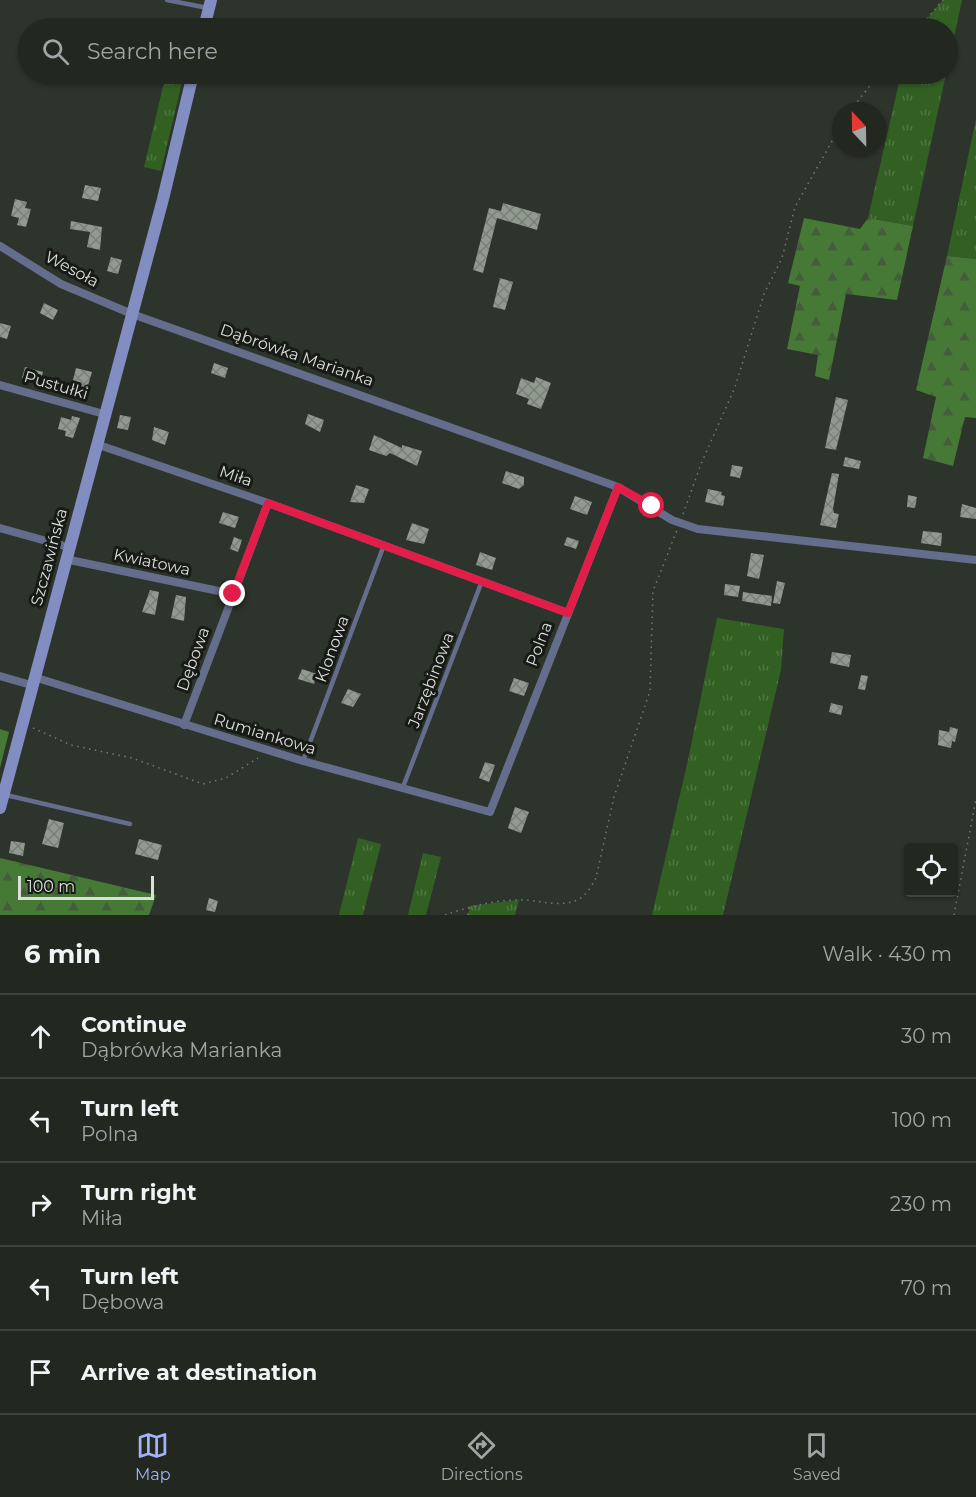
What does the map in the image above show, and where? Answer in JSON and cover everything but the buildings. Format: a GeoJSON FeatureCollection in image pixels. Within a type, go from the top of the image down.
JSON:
{"type":"FeatureCollection","features":[{"type":"Feature","properties":{"kind":"street"},"geometry":{"type":"LineString","coordinates":[[132,314],[190,84]]}},
{"type":"Feature","properties":{"kind":"street","name":"Wesoła"},"geometry":{"type":"LineString","coordinates":[[0,246],[61,284],[132,314]]}},
{"type":"Feature","properties":{"kind":"street","name":"Szczawińska"},"geometry":{"type":"LineString","coordinates":[[0,808],[32,681],[132,314]]}},
{"type":"Feature","properties":{"kind":"street","name":"Dąbrówka Marianka"},"geometry":{"type":"LineString","coordinates":[[132,314],[618,487],[679,524],[698,529],[976,560]]}},
{"type":"Feature","properties":{"kind":"street","name":"Pustułki"},"geometry":{"type":"LineString","coordinates":[[0,385],[105,414]]}},
{"type":"Feature","properties":{"kind":"street","name":"Miła"},"geometry":{"type":"LineString","coordinates":[[96,444],[268,503],[568,613]]}},
{"type":"Feature","properties":{"kind":"street","name":"Polna"},"geometry":{"type":"LineString","coordinates":[[490,812],[618,487]]}},
{"type":"Feature","properties":{"kind":"street","name":"Dębowa"},"geometry":{"type":"LineString","coordinates":[[184,725],[268,503]]}},
{"type":"Feature","properties":{"kind":"street","name":"Kwiatowa"},"geometry":{"type":"LineString","coordinates":[[0,528],[67,553],[233,594]]}},
{"type":"Feature","properties":{"kind":"street","name":"Rumiankowa"},"geometry":{"type":"LineString","coordinates":[[0,676],[32,681],[303,761],[490,812]]}},
{"type":"Feature","properties":{"kind":"lane"},"geometry":{"type":"LineString","coordinates":[[167,0],[210,4]]}},
{"type":"Feature","properties":{"kind":"lane","name":"Klonowa"},"geometry":{"type":"LineString","coordinates":[[303,761],[384,545]]}},
{"type":"Feature","properties":{"kind":"lane","name":"Jarzębinowa"},"geometry":{"type":"LineString","coordinates":[[403,787],[482,581]]}},
{"type":"Feature","properties":{"kind":"lane"},"geometry":{"type":"LineString","coordinates":[[4,794],[130,824]]}},
{"type":"Feature","properties":{"kind":"path"},"geometry":{"type":"LineString","coordinates":[[928,18],[943,0]]}},
{"type":"Feature","properties":{"kind":"path"},"geometry":{"type":"LineString","coordinates":[[857,102],[871,84]]}},
{"type":"Feature","properties":{"kind":"path"},"geometry":{"type":"LineString","coordinates":[[445,915],[470,906],[519,900],[547,903],[573,901],[579,899],[596,878],[614,796],[650,691],[653,591],[701,464],[735,387],[764,294],[782,258],[795,207],[832,141]]}},
{"type":"Feature","properties":{"kind":"path"},"geometry":{"type":"LineString","coordinates":[[21,725],[50,734],[71,745],[132,758],[203,784],[226,778],[267,750]]}},
{"type":"Feature","properties":{"kind":"path"},"geometry":{"type":"LineString","coordinates":[[954,915],[976,799]]}},
{"type":"Feature","properties":{"kind":"path"},"geometry":{"type":"LineString","coordinates":[[468,915],[470,906]]}},
{"type":"Feature","properties":{"kind":"green space"},"geometry":{"type":"Polygon","coordinates":[[[943,0],[962,0],[958,19],[928,18],[943,0]]]}},
{"type":"Feature","properties":{"kind":"green space"},"geometry":{"type":"Polygon","coordinates":[[[164,84],[182,84],[161,171],[144,167],[164,84]]]}},
{"type":"Feature","properties":{"kind":"green space"},"geometry":{"type":"Polygon","coordinates":[[[899,84],[944,84],[913,226],[868,218],[882,156],[886,156],[886,139],[899,84]]]}},
{"type":"Feature","properties":{"kind":"green space"},"geometry":{"type":"Polygon","coordinates":[[[976,119],[976,259],[947,256],[976,119]]]}},
{"type":"Feature","properties":{"kind":"green space"},"geometry":{"type":"Polygon","coordinates":[[[804,218],[860,229],[868,218],[913,226],[897,300],[846,294],[829,380],[815,376],[818,355],[787,349],[800,286],[788,283],[804,218]]]}},
{"type":"Feature","properties":{"kind":"green space"},"geometry":{"type":"Polygon","coordinates":[[[947,256],[976,259],[976,418],[965,417],[953,466],[923,458],[936,397],[916,390],[947,256]]]}},
{"type":"Feature","properties":{"kind":"green space"},"geometry":{"type":"Polygon","coordinates":[[[717,618],[784,629],[781,670],[723,915],[652,915],[688,760],[717,618]]]}},
{"type":"Feature","properties":{"kind":"green space"},"geometry":{"type":"Polygon","coordinates":[[[0,729],[9,732],[0,768],[0,729]]]}},
{"type":"Feature","properties":{"kind":"green space"},"geometry":{"type":"Polygon","coordinates":[[[358,838],[381,844],[363,915],[339,915],[358,838]]]}},
{"type":"Feature","properties":{"kind":"green space"},"geometry":{"type":"Polygon","coordinates":[[[423,853],[441,857],[426,915],[408,915],[423,853]]]}},
{"type":"Feature","properties":{"kind":"green space"},"geometry":{"type":"Polygon","coordinates":[[[0,858],[156,895],[149,915],[0,915],[0,858]]]}},
{"type":"Feature","properties":{"kind":"green space"},"geometry":{"type":"Polygon","coordinates":[[[519,900],[515,915],[468,915],[470,906],[519,900]]]}},
{"type":"Feature","properties":{"kind":"route"},"geometry":{"type":"LineString","coordinates":[[233,594],[268,503],[568,613],[618,487],[652,506]]}}]}
